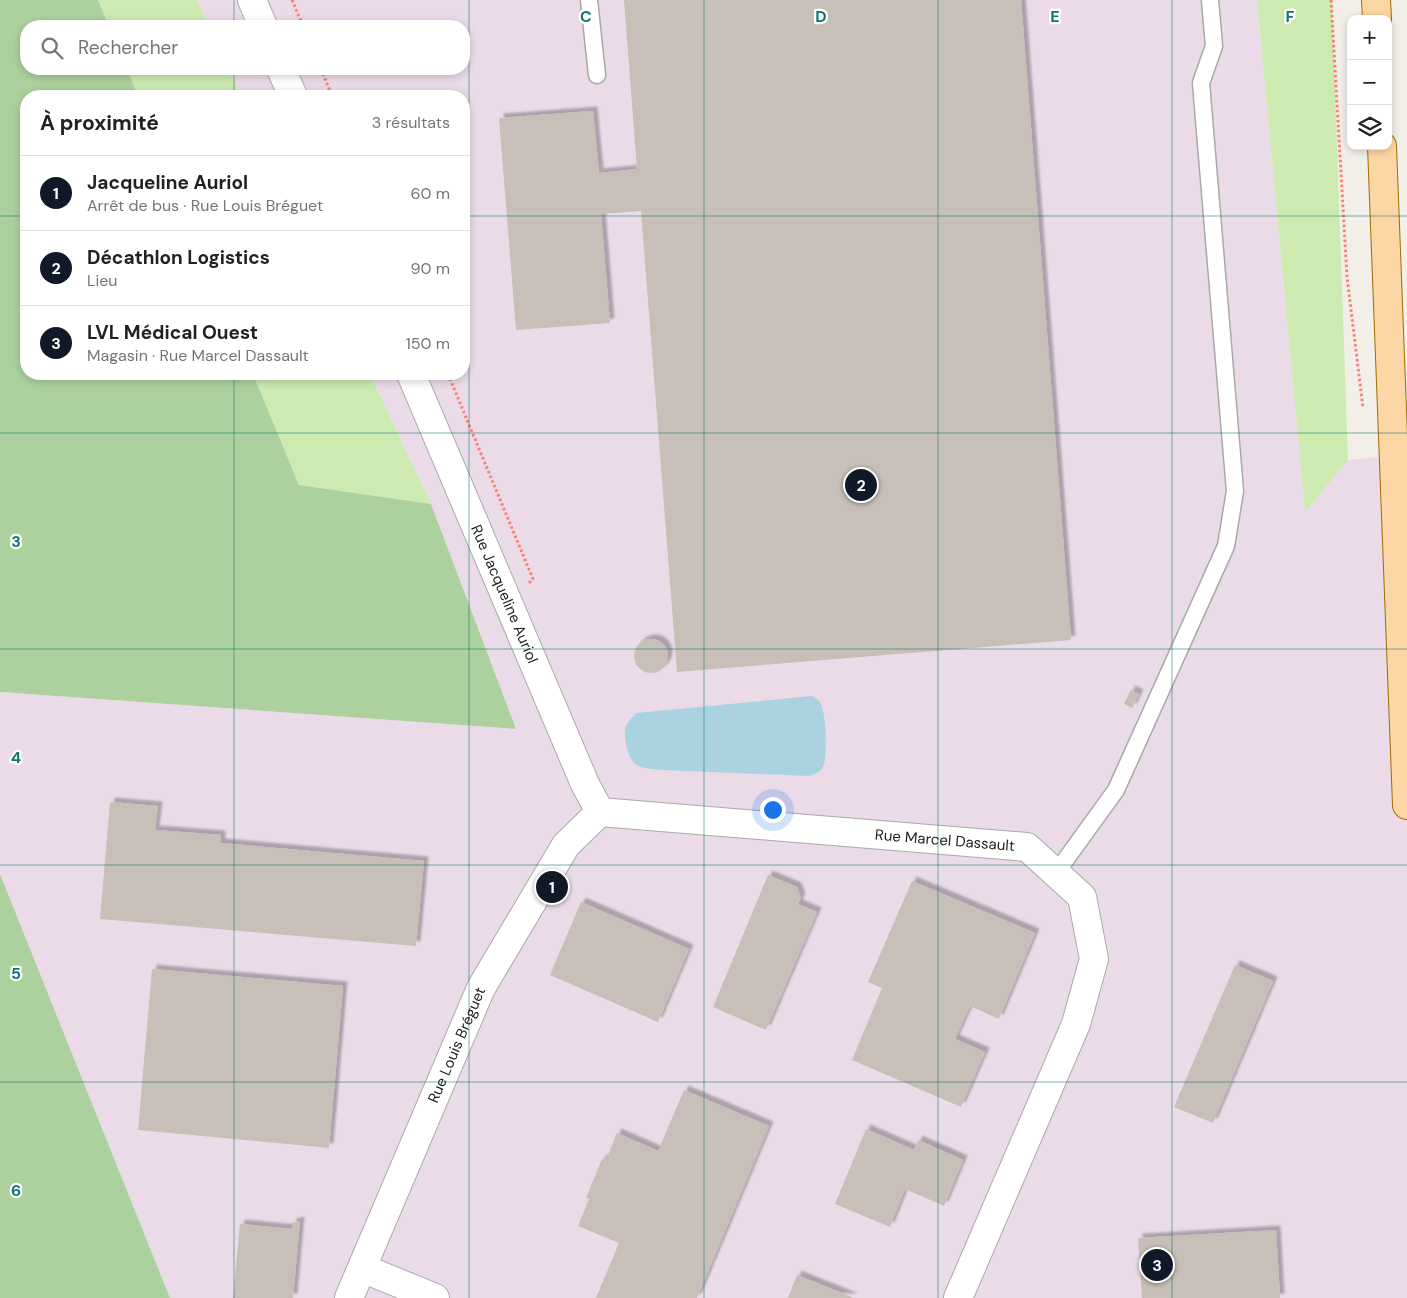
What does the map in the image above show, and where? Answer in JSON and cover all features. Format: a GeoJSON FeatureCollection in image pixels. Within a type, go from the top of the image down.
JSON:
{"type":"FeatureCollection","features":[{"type":"Feature","properties":{"kind":"main road"},"geometry":{"type":"LineString","coordinates":[[1376,0],[1377,15]]}},
{"type":"Feature","properties":{"kind":"main road"},"geometry":{"type":"LineString","coordinates":[[1382,150],[1407,805]]}},
{"type":"Feature","properties":{"kind":"street"},"geometry":{"type":"LineString","coordinates":[[252,0],[261,20]]}},
{"type":"Feature","properties":{"kind":"street"},"geometry":{"type":"LineString","coordinates":[[284,75],[291,90]]}},
{"type":"Feature","properties":{"kind":"street","name":"Rue Jacqueline Auriol"},"geometry":{"type":"LineString","coordinates":[[414,380],[584,784],[600,812]]}},
{"type":"Feature","properties":{"kind":"street","name":"Rue Marcel Dassault"},"geometry":{"type":"LineString","coordinates":[[600,812],[1027,847],[1082,897],[1094,959],[1076,1024],[958,1298]]}},
{"type":"Feature","properties":{"kind":"street","name":"Rue Louis Bréguet"},"geometry":{"type":"LineString","coordinates":[[349,1298],[481,988],[566,846],[600,812]]}},
{"type":"Feature","properties":{"kind":"street"},"geometry":{"type":"LineString","coordinates":[[362,1268],[435,1298]]}},
{"type":"Feature","properties":{"kind":"lane"},"geometry":{"type":"LineString","coordinates":[[589,0],[597,75]]}},
{"type":"Feature","properties":{"kind":"lane"},"geometry":{"type":"LineString","coordinates":[[1056,873],[1116,790],[1226,546],[1235,491],[1201,83],[1214,46],[1210,0]]}},
{"type":"Feature","properties":{"kind":"path"},"geometry":{"type":"LineString","coordinates":[[292,0],[300,20]]}},
{"type":"Feature","properties":{"kind":"path"},"geometry":{"type":"LineString","coordinates":[[1332,0],[1347,277],[1363,412]]}},
{"type":"Feature","properties":{"kind":"path"},"geometry":{"type":"LineString","coordinates":[[323,75],[330,90]]}},
{"type":"Feature","properties":{"kind":"path"},"geometry":{"type":"LineString","coordinates":[[450,380],[533,579],[507,602]]}},
{"type":"Feature","properties":{"kind":"shaded area"},"geometry":{"type":"Polygon","coordinates":[[[197,0],[1257,0],[1305,511],[1348,460],[1407,454],[1407,1298],[170,1298],[0,874],[0,692],[516,729],[431,504],[373,380],[470,380],[470,90],[238,90],[232,75],[470,75],[470,20],[206,20],[197,0]]]}},
{"type":"Feature","properties":{"kind":"green space"},"geometry":{"type":"Polygon","coordinates":[[[0,0],[98,0],[106,20],[20,20],[20,75],[129,75],[136,90],[20,90],[20,380],[255,380],[299,485],[431,504],[516,729],[0,692],[0,0]]]}},
{"type":"Feature","properties":{"kind":"green space"},"geometry":{"type":"Polygon","coordinates":[[[98,0],[197,0],[206,20],[106,20],[98,0]]]}},
{"type":"Feature","properties":{"kind":"green space"},"geometry":{"type":"Polygon","coordinates":[[[1257,0],[1332,0],[1348,460],[1305,512],[1257,0]]]}},
{"type":"Feature","properties":{"kind":"green space"},"geometry":{"type":"Polygon","coordinates":[[[129,75],[232,75],[238,90],[136,90],[129,75]]]}},
{"type":"Feature","properties":{"kind":"green space"},"geometry":{"type":"Polygon","coordinates":[[[255,380],[373,380],[431,504],[299,485],[255,380]]]}},
{"type":"Feature","properties":{"kind":"green space"},"geometry":{"type":"Polygon","coordinates":[[[0,874],[170,1298],[0,1298],[0,874]]]}},
{"type":"Feature","properties":{"kind":"water"},"geometry":{"type":"Polygon","coordinates":[[[812,696],[819,701],[823,709],[826,745],[825,762],[822,769],[810,776],[650,769],[638,766],[632,760],[627,750],[625,730],[636,713],[812,696]]]}},
{"type":"Feature","properties":{"kind":"building"},"geometry":{"type":"Polygon","coordinates":[[[624,0],[1021,0],[1071,640],[677,672],[641,211],[601,214],[610,323],[516,330],[499,118],[593,111],[599,173],[637,169],[624,0]]]}},
{"type":"Feature","properties":{"kind":"building"},"geometry":{"type":"Polygon","coordinates":[[[651,639],[663,644],[668,656],[663,668],[651,673],[639,668],[634,656],[639,644],[651,639]]]}},
{"type":"Feature","properties":{"kind":"building"},"geometry":{"type":"Polygon","coordinates":[[[1131,690],[1139,694],[1132,708],[1124,704],[1131,690]]]}},
{"type":"Feature","properties":{"kind":"building"},"geometry":{"type":"Polygon","coordinates":[[[110,802],[158,806],[155,830],[221,835],[221,843],[424,861],[416,946],[100,919],[110,802]]]}},
{"type":"Feature","properties":{"kind":"building"},"geometry":{"type":"Polygon","coordinates":[[[768,875],[797,887],[801,898],[798,904],[817,912],[766,1030],[713,1007],[768,875]]]}},
{"type":"Feature","properties":{"kind":"building"},"geometry":{"type":"Polygon","coordinates":[[[912,881],[1035,933],[999,1019],[970,1006],[955,1039],[985,1052],[961,1107],[852,1060],[882,988],[868,982],[912,881]]]}},
{"type":"Feature","properties":{"kind":"building"},"geometry":{"type":"Polygon","coordinates":[[[581,902],[689,949],[658,1022],[550,975],[581,902]]]}},
{"type":"Feature","properties":{"kind":"building"},"geometry":{"type":"Polygon","coordinates":[[[1235,965],[1273,981],[1213,1123],[1174,1107],[1235,965]]]}},
{"type":"Feature","properties":{"kind":"building"},"geometry":{"type":"Polygon","coordinates":[[[152,969],[343,986],[329,1148],[138,1130],[152,969]]]}},
{"type":"Feature","properties":{"kind":"building"},"geometry":{"type":"Polygon","coordinates":[[[684,1090],[769,1126],[697,1298],[596,1298],[619,1243],[578,1226],[589,1199],[586,1198],[602,1159],[606,1160],[617,1133],[658,1151],[684,1090]]]}},
{"type":"Feature","properties":{"kind":"building"},"geometry":{"type":"Polygon","coordinates":[[[866,1129],[914,1150],[918,1140],[963,1160],[944,1206],[905,1189],[890,1227],[835,1204],[866,1129]]]}},
{"type":"Feature","properties":{"kind":"building"},"geometry":{"type":"Polygon","coordinates":[[[300,1221],[293,1298],[233,1298],[240,1224],[292,1229],[292,1223],[300,1221]]]}},
{"type":"Feature","properties":{"kind":"building"},"geometry":{"type":"Polygon","coordinates":[[[1276,1230],[1280,1298],[1142,1298],[1138,1238],[1276,1230]]]}},
{"type":"Feature","properties":{"kind":"building"},"geometry":{"type":"Polygon","coordinates":[[[797,1275],[854,1298],[788,1298],[797,1275]]]}},
{"type":"Feature","properties":{"kind":"place","name":"Décathlon Logistics"},"geometry":{"type":"Point","coordinates":[861,485]}},
{"type":"Feature","properties":{"kind":"place","name":"Jacqueline Auriol"},"geometry":{"type":"Point","coordinates":[552,887]}},
{"type":"Feature","properties":{"kind":"place","name":"LVL Médical Ouest"},"geometry":{"type":"Point","coordinates":[1157,1265]}}]}
